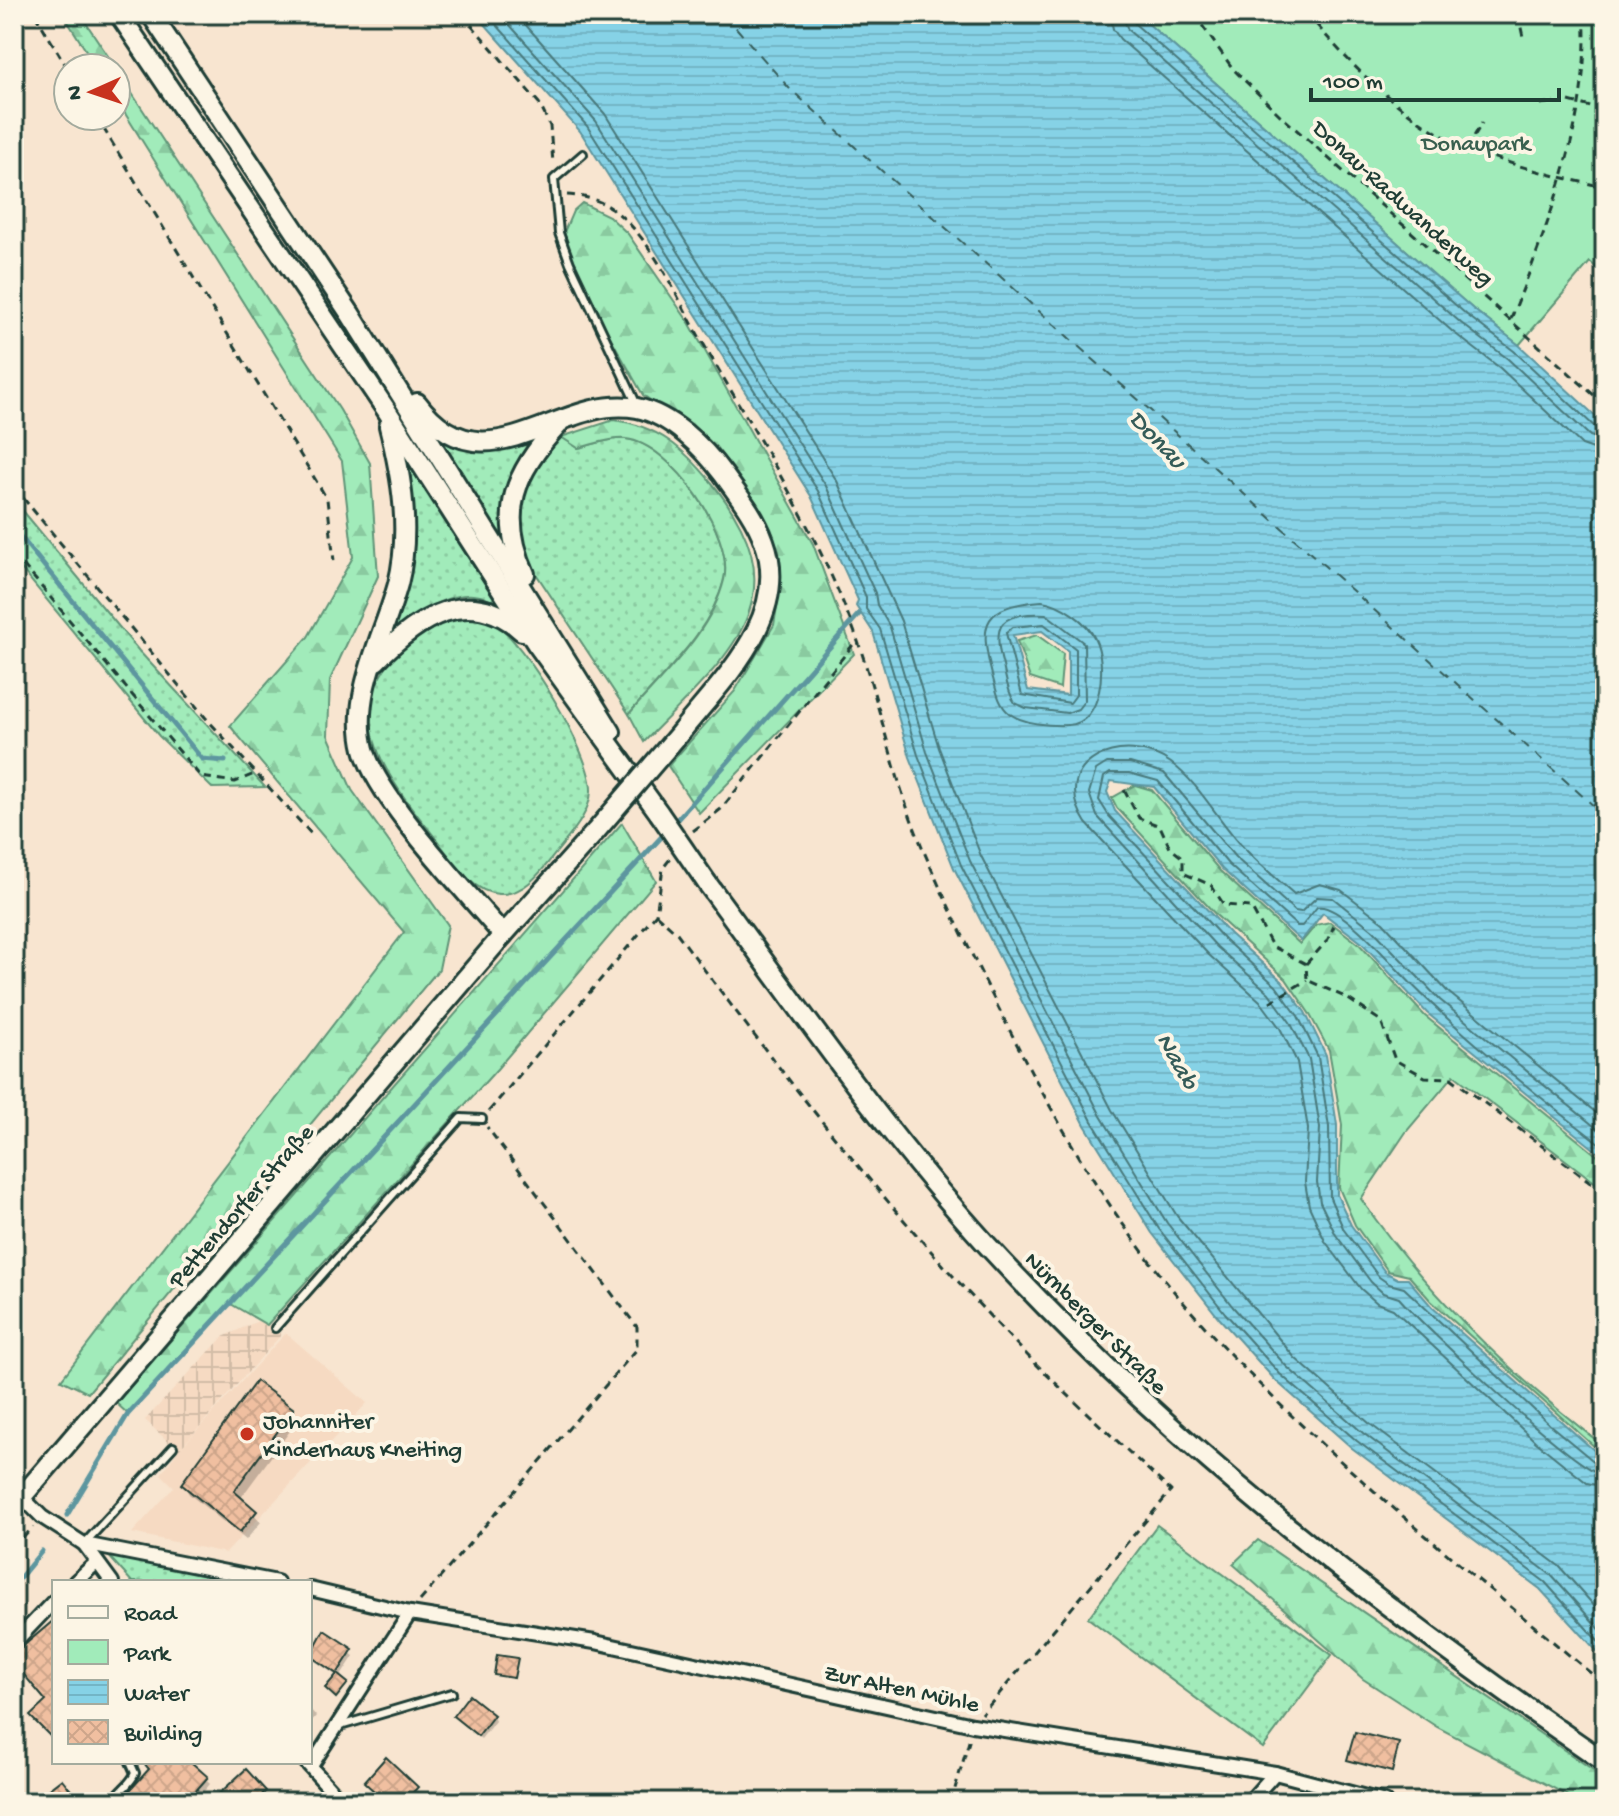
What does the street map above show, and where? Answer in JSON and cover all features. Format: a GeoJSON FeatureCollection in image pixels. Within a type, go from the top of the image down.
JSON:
{"type":"FeatureCollection","features":[{"type":"Feature","properties":{"kind":"main road"},"geometry":{"type":"LineString","coordinates":[[119,14],[385,408],[536,643],[659,813]]}},
{"type":"Feature","properties":{"kind":"main road"},"geometry":{"type":"LineString","coordinates":[[151,14],[351,315],[564,652],[659,813]]}},
{"type":"Feature","properties":{"kind":"main road"},"geometry":{"type":"LineString","coordinates":[[351,315],[422,410],[440,427],[456,436],[489,442],[559,424],[598,410],[639,409]]}},
{"type":"Feature","properties":{"kind":"main road"},"geometry":{"type":"LineString","coordinates":[[385,408],[401,483],[404,543],[398,583],[363,690],[360,726],[373,772],[397,807],[503,935]]}},
{"type":"Feature","properties":{"kind":"main road","name":"Pettendorfer Straße"},"geometry":{"type":"LineString","coordinates":[[16,1497],[596,831],[750,645],[766,605],[770,575],[766,544],[754,519],[692,440],[667,422],[639,409]]}},
{"type":"Feature","properties":{"kind":"main road"},"geometry":{"type":"LineString","coordinates":[[559,424],[539,446],[517,483],[511,525],[519,560],[564,652]]}},
{"type":"Feature","properties":{"kind":"main road"},"geometry":{"type":"LineString","coordinates":[[374,663],[422,621],[440,611],[463,608],[498,614],[536,643]]}},
{"type":"Feature","properties":{"kind":"main road","name":"Nürnberger Straße"},"geometry":{"type":"LineString","coordinates":[[659,813],[707,883],[903,1146],[985,1242],[1071,1333],[1173,1432],[1267,1513],[1497,1688],[1605,1762]]}},
{"type":"Feature","properties":{"kind":"street"},"geometry":{"type":"LineString","coordinates":[[16,1497],[84,1544],[267,1580]]}},
{"type":"Feature","properties":{"kind":"street"},"geometry":{"type":"LineString","coordinates":[[84,1544],[110,1580]]}},
{"type":"Feature","properties":{"kind":"street"},"geometry":{"type":"LineString","coordinates":[[77,1580],[96,1563]]}},
{"type":"Feature","properties":{"kind":"street","name":"Zur Alten Mühle"},"geometry":{"type":"LineString","coordinates":[[312,1589],[410,1613],[595,1642],[973,1725],[1275,1773],[1385,1802]]}},
{"type":"Feature","properties":{"kind":"street"},"geometry":{"type":"LineString","coordinates":[[14,1643],[52,1603]]}},
{"type":"Feature","properties":{"kind":"street"},"geometry":{"type":"LineString","coordinates":[[312,1760],[337,1727],[410,1613]]}},
{"type":"Feature","properties":{"kind":"street"},"geometry":{"type":"LineString","coordinates":[[309,1764],[342,1802]]}},
{"type":"Feature","properties":{"kind":"street"},"geometry":{"type":"LineString","coordinates":[[1249,1802],[1275,1773]]}},
{"type":"Feature","properties":{"kind":"lane"},"geometry":{"type":"LineString","coordinates":[[583,154],[554,179],[559,233],[570,263],[639,409]]}},
{"type":"Feature","properties":{"kind":"lane"},"geometry":{"type":"LineString","coordinates":[[275,1328],[461,1118],[482,1119]]}},
{"type":"Feature","properties":{"kind":"lane"},"geometry":{"type":"LineString","coordinates":[[84,1544],[173,1447]]}},
{"type":"Feature","properties":{"kind":"lane"},"geometry":{"type":"LineString","coordinates":[[337,1727],[452,1693]]}},
{"type":"Feature","properties":{"kind":"lane"},"geometry":{"type":"LineString","coordinates":[[113,1802],[117,1792],[133,1780],[135,1773],[131,1764]]}},
{"type":"Feature","properties":{"kind":"path"},"geometry":{"type":"LineString","coordinates":[[35,14],[58,52]]}},
{"type":"Feature","properties":{"kind":"path"},"geometry":{"type":"LineString","coordinates":[[462,14],[539,103],[550,126],[554,179]]}},
{"type":"Feature","properties":{"kind":"path","name":"Donau-Radwanderweg"},"geometry":{"type":"LineString","coordinates":[[1194,14],[1233,69],[1280,115],[1605,405]]}},
{"type":"Feature","properties":{"kind":"path"},"geometry":{"type":"LineString","coordinates":[[1200,21],[1206,14]]}},
{"type":"Feature","properties":{"kind":"path"},"geometry":{"type":"LineString","coordinates":[[1309,14],[1338,52],[1410,111],[1467,148],[1605,187]]}},
{"type":"Feature","properties":{"kind":"path"},"geometry":{"type":"LineString","coordinates":[[1518,14],[1523,37]]}},
{"type":"Feature","properties":{"kind":"path"},"geometry":{"type":"LineString","coordinates":[[1510,321],[1560,175],[1578,104],[1584,14]]}},
{"type":"Feature","properties":{"kind":"path"},"geometry":{"type":"LineString","coordinates":[[1605,34],[1605,50]]}},
{"type":"Feature","properties":{"kind":"path"},"geometry":{"type":"LineString","coordinates":[[1569,101],[1605,111]]}},
{"type":"Feature","properties":{"kind":"path"},"geometry":{"type":"LineString","coordinates":[[1540,104],[1554,102]]}},
{"type":"Feature","properties":{"kind":"path"},"geometry":{"type":"LineString","coordinates":[[1467,148],[1482,123]]}},
{"type":"Feature","properties":{"kind":"path"},"geometry":{"type":"LineString","coordinates":[[106,132],[327,499],[334,561]]}},
{"type":"Feature","properties":{"kind":"path"},"geometry":{"type":"LineString","coordinates":[[555,194],[582,196],[609,206],[631,227],[653,258],[779,468],[857,639],[914,827],[961,931],[1074,1151],[1121,1223],[1187,1306],[1259,1385],[1450,1555],[1605,1685]]}},
{"type":"Feature","properties":{"kind":"path"},"geometry":{"type":"LineString","coordinates":[[14,487],[205,717],[314,837]]}},
{"type":"Feature","properties":{"kind":"path"},"geometry":{"type":"LineString","coordinates":[[14,554],[201,777],[235,782],[257,773]]}},
{"type":"Feature","properties":{"kind":"path"},"geometry":{"type":"LineString","coordinates":[[690,834],[699,823],[721,809],[857,639]]}},
{"type":"Feature","properties":{"kind":"path"},"geometry":{"type":"LineString","coordinates":[[1124,790],[1139,818],[1160,826],[1170,848],[1183,858],[1183,873],[1211,885],[1224,905],[1251,907],[1272,946],[1306,964]]}},
{"type":"Feature","properties":{"kind":"path"},"geometry":{"type":"LineString","coordinates":[[410,1613],[637,1349],[637,1327],[494,1140],[482,1119],[605,979],[656,914],[663,868],[672,857]]}},
{"type":"Feature","properties":{"kind":"path"},"geometry":{"type":"LineString","coordinates":[[656,914],[677,933],[791,1086],[872,1184],[1030,1358],[1171,1491],[973,1725],[951,1802]]}},
{"type":"Feature","properties":{"kind":"path"},"geometry":{"type":"LineString","coordinates":[[1307,980],[1306,964],[1327,941],[1334,926]]}},
{"type":"Feature","properties":{"kind":"path"},"geometry":{"type":"LineString","coordinates":[[1270,1002],[1307,980]]}},
{"type":"Feature","properties":{"kind":"path"},"geometry":{"type":"LineString","coordinates":[[1307,980],[1347,998],[1381,1021],[1395,1060],[1425,1077],[1451,1078],[1605,1193]]}},
{"type":"Feature","properties":{"kind":"path"},"geometry":{"type":"LineString","coordinates":[[14,1548],[42,1517]]}},
{"type":"Feature","properties":{"kind":"shaded area"},"geometry":{"type":"Polygon","coordinates":[[[258,1321],[275,1328],[281,1335],[178,1451],[145,1420],[223,1337],[258,1321]]]}},
{"type":"Feature","properties":{"kind":"shaded area"},"geometry":{"type":"Polygon","coordinates":[[[286,1333],[367,1403],[226,1553],[132,1533],[174,1487],[161,1474],[178,1451],[286,1333]]]}},
{"type":"Feature","properties":{"kind":"green space"},"geometry":{"type":"Polygon","coordinates":[[[63,14],[80,14],[105,52],[87,52],[63,14]]]}},
{"type":"Feature","properties":{"kind":"green space","name":"Donaupark"},"geometry":{"type":"Polygon","coordinates":[[[1137,14],[1605,14],[1605,275],[1590,262],[1519,345],[1473,309],[1137,14]]]}},
{"type":"Feature","properties":{"kind":"green space"},"geometry":{"type":"Polygon","coordinates":[[[132,93],[340,410],[370,463],[378,576],[330,680],[328,735],[352,790],[448,925],[439,969],[88,1393],[61,1380],[404,932],[230,726],[308,637],[353,557],[342,461],[132,125],[132,93]]]}},
{"type":"Feature","properties":{"kind":"green space"},"geometry":{"type":"Polygon","coordinates":[[[582,203],[609,216],[628,234],[690,324],[813,544],[854,654],[699,813],[668,766],[735,691],[774,625],[780,588],[775,546],[757,503],[716,447],[643,395],[578,280],[564,232],[573,211],[582,203]]]}},
{"type":"Feature","properties":{"kind":"green space"},"geometry":{"type":"Polygon","coordinates":[[[614,420],[657,434],[691,460],[712,483],[739,524],[753,560],[753,594],[744,624],[726,653],[702,682],[644,742],[629,714],[684,652],[708,618],[724,580],[725,562],[710,517],[680,474],[662,457],[644,445],[626,439],[578,448],[561,437],[614,420]]]}},
{"type":"Feature","properties":{"kind":"green space"},"geometry":{"type":"Polygon","coordinates":[[[561,436],[578,448],[620,439],[644,445],[680,474],[710,517],[720,540],[725,562],[724,580],[708,618],[684,652],[629,714],[527,560],[521,524],[524,492],[537,464],[561,436]]]}},
{"type":"Feature","properties":{"kind":"green space"},"geometry":{"type":"Polygon","coordinates":[[[534,437],[535,441],[519,461],[509,482],[504,505],[504,530],[499,534],[443,445],[445,442],[484,450],[534,437]]]}},
{"type":"Feature","properties":{"kind":"green space"},"geometry":{"type":"Polygon","coordinates":[[[410,466],[494,598],[491,601],[479,596],[453,597],[413,616],[392,631],[389,629],[403,588],[410,551],[412,513],[406,470],[410,466]]]}},
{"type":"Feature","properties":{"kind":"green space"},"geometry":{"type":"Polygon","coordinates":[[[14,500],[139,651],[265,787],[212,788],[159,736],[14,560],[14,500]]]}},
{"type":"Feature","properties":{"kind":"green space"},"geometry":{"type":"Polygon","coordinates":[[[463,616],[492,621],[521,650],[538,673],[569,726],[588,774],[591,791],[585,813],[550,860],[528,884],[509,893],[499,894],[480,888],[456,866],[390,775],[378,752],[372,728],[371,703],[379,679],[396,654],[426,629],[463,616]]]}},
{"type":"Feature","properties":{"kind":"green space"},"geometry":{"type":"Polygon","coordinates":[[[1037,635],[1063,654],[1060,688],[1030,678],[1017,641],[1037,635]]]}},
{"type":"Feature","properties":{"kind":"green space"},"geometry":{"type":"Polygon","coordinates":[[[1135,785],[1152,790],[1220,871],[1300,944],[1316,925],[1330,922],[1360,945],[1425,1016],[1605,1162],[1605,1190],[1454,1075],[1406,1132],[1361,1199],[1443,1301],[1505,1363],[1605,1447],[1605,1456],[1431,1301],[1409,1276],[1388,1271],[1355,1225],[1339,1188],[1342,1125],[1329,1050],[1286,979],[1217,916],[1117,808],[1112,798],[1135,785]]]}},
{"type":"Feature","properties":{"kind":"green space"},"geometry":{"type":"Polygon","coordinates":[[[622,823],[656,881],[497,1069],[267,1325],[229,1303],[128,1414],[116,1403],[622,823]]]}},
{"type":"Feature","properties":{"kind":"green space"},"geometry":{"type":"Polygon","coordinates":[[[1157,1525],[1332,1655],[1263,1748],[1088,1618],[1157,1525]]]}},
{"type":"Feature","properties":{"kind":"green space"},"geometry":{"type":"Polygon","coordinates":[[[1258,1540],[1605,1778],[1605,1802],[1580,1802],[1437,1727],[1363,1679],[1233,1564],[1258,1540]]]}},
{"type":"Feature","properties":{"kind":"green space"},"geometry":{"type":"Polygon","coordinates":[[[106,1553],[247,1580],[130,1580],[106,1553]]]}},
{"type":"Feature","properties":{"kind":"water"},"geometry":{"type":"Polygon","coordinates":[[[476,14],[1137,14],[1473,309],[1519,345],[1605,425],[1605,1158],[1427,1013],[1362,943],[1323,913],[1301,941],[1222,869],[1154,787],[1111,781],[1107,792],[1115,811],[1230,934],[1282,981],[1305,1012],[1326,1055],[1337,1125],[1337,1195],[1351,1225],[1385,1272],[1398,1279],[1408,1279],[1432,1307],[1605,1460],[1605,1660],[1540,1589],[1352,1448],[1275,1380],[1219,1318],[1152,1233],[1085,1125],[954,868],[910,757],[873,632],[856,606],[858,600],[811,496],[580,131],[476,14]],[[1042,631],[1013,635],[1028,690],[1068,695],[1068,651],[1042,631]]]}},
{"type":"Feature","properties":{"kind":"building","name":"Johanniter Kinderhaus Kneiting"},"geometry":{"type":"Polygon","coordinates":[[[256,1381],[294,1409],[234,1491],[257,1511],[240,1532],[181,1484],[256,1381]]]}},
{"type":"Feature","properties":{"kind":"building"},"geometry":{"type":"Polygon","coordinates":[[[52,1622],[52,1738],[30,1716],[46,1701],[14,1663],[14,1654],[52,1622]]]}},
{"type":"Feature","properties":{"kind":"building"},"geometry":{"type":"Polygon","coordinates":[[[324,1630],[353,1649],[337,1674],[312,1657],[324,1630]]]}},
{"type":"Feature","properties":{"kind":"building"},"geometry":{"type":"Polygon","coordinates":[[[497,1655],[518,1658],[514,1678],[494,1675],[497,1655]]]}},
{"type":"Feature","properties":{"kind":"building"},"geometry":{"type":"Polygon","coordinates":[[[337,1674],[348,1683],[336,1698],[325,1688],[337,1674]]]}},
{"type":"Feature","properties":{"kind":"building"},"geometry":{"type":"Polygon","coordinates":[[[469,1695],[494,1715],[478,1736],[453,1716],[469,1695]]]}},
{"type":"Feature","properties":{"kind":"building"},"geometry":{"type":"Polygon","coordinates":[[[1355,1732],[1399,1743],[1392,1772],[1347,1760],[1355,1732]]]}},
{"type":"Feature","properties":{"kind":"building"},"geometry":{"type":"Polygon","coordinates":[[[386,1757],[418,1787],[404,1802],[386,1802],[364,1782],[386,1757]]]}},
{"type":"Feature","properties":{"kind":"building"},"geometry":{"type":"Polygon","coordinates":[[[145,1764],[193,1764],[208,1777],[186,1802],[177,1795],[169,1802],[126,1802],[123,1798],[149,1769],[145,1764]]]}},
{"type":"Feature","properties":{"kind":"building"},"geometry":{"type":"Polygon","coordinates":[[[246,1769],[266,1791],[254,1802],[210,1802],[246,1769]]]}},
{"type":"Feature","properties":{"kind":"building"},"geometry":{"type":"Polygon","coordinates":[[[62,1779],[74,1794],[64,1802],[32,1802],[62,1779]]]}},
{"type":"Feature","properties":{"kind":"waterway"},"geometry":{"type":"LineString","coordinates":[[14,529],[202,759],[225,761]]}},
{"type":"Feature","properties":{"kind":"waterway"},"geometry":{"type":"LineString","coordinates":[[673,824],[859,614]]}},
{"type":"Feature","properties":{"kind":"waterway"},"geometry":{"type":"LineString","coordinates":[[67,1515],[128,1414],[666,832]]}},
{"type":"Feature","properties":{"kind":"waterway"},"geometry":{"type":"LineString","coordinates":[[14,1585],[42,1551]]}},
{"type":"Feature","properties":{"kind":"ferry route"},"geometry":{"type":"LineString","coordinates":[[724,14],[789,88],[1605,816]]}},
{"type":"Feature","properties":{"kind":"place","name":"Johanniter Kinderhaus Kneiting"},"geometry":{"type":"Point","coordinates":[247,1434]}},
{"type":"Feature","properties":{"kind":"water label","name":"Donau"},"geometry":{"type":"Point","coordinates":[1159,438]}},
{"type":"Feature","properties":{"kind":"water label","name":"Naab"},"geometry":{"type":"Point","coordinates":[1179,1060]}}]}
